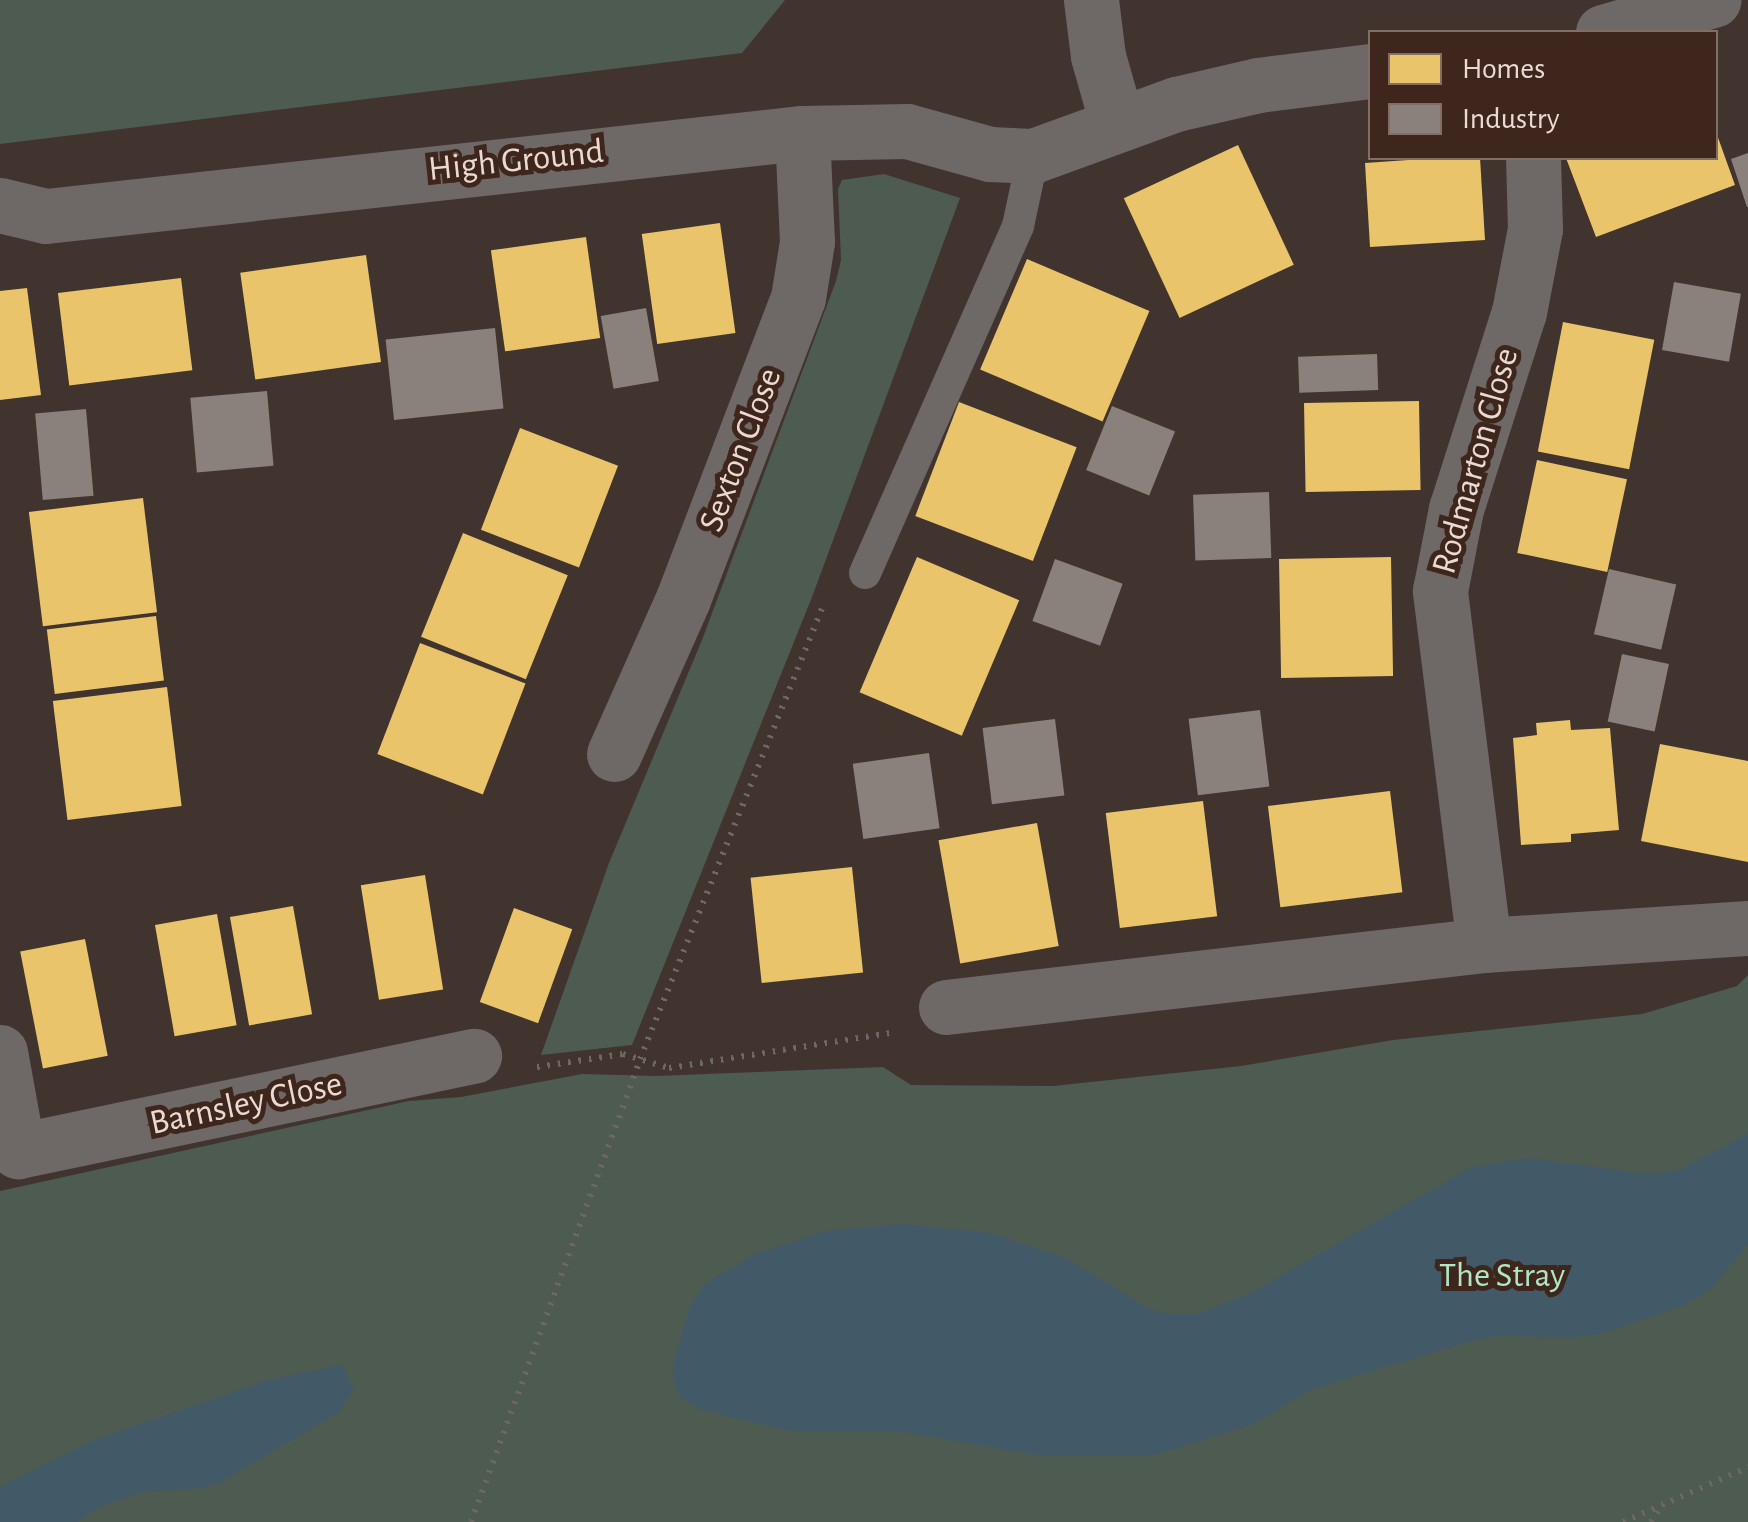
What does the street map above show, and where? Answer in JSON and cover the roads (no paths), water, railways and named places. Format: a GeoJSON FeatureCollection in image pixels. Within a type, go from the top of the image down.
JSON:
{"type":"FeatureCollection","features":[{"type":"Feature","properties":{"kind":"street"},"geometry":{"type":"LineString","coordinates":[[1091,0],[1098,56],[1117,123]]}},
{"type":"Feature","properties":{"kind":"street"},"geometry":{"type":"LineString","coordinates":[[1609,30],[1712,0]]}},
{"type":"Feature","properties":{"kind":"street","name":"High Ground"},"geometry":{"type":"LineString","coordinates":[[0,206],[46,216],[802,133],[907,132],[990,154],[1033,156],[1117,123],[1224,92],[1368,71]]}},
{"type":"Feature","properties":{"kind":"street","name":"Sexton Close"},"geometry":{"type":"LineString","coordinates":[[614,754],[683,599],[798,298],[808,242],[802,133]]}},
{"type":"Feature","properties":{"kind":"street","name":"Rodmarton Close"},"geometry":{"type":"LineString","coordinates":[[1484,944],[1440,591],[1456,509],[1519,312],[1534,228],[1533,160]]}},
{"type":"Feature","properties":{"kind":"street"},"geometry":{"type":"LineString","coordinates":[[946,1007],[1484,944],[1748,928]]}},
{"type":"Feature","properties":{"kind":"street","name":"Barnsley Close"},"geometry":{"type":"LineString","coordinates":[[0,1052],[9,1154],[474,1056]]}},
{"type":"Feature","properties":{"kind":"lane"},"geometry":{"type":"LineString","coordinates":[[865,572],[1018,226],[1033,156]]}},
{"type":"Feature","properties":{"kind":"water"},"geometry":{"type":"Polygon","coordinates":[[[1748,1134],[1748,1244],[1712,1288],[1684,1305],[1601,1334],[1565,1338],[1500,1335],[1468,1342],[1313,1389],[1249,1426],[1150,1456],[1039,1455],[899,1431],[795,1432],[702,1410],[681,1398],[673,1381],[673,1364],[690,1307],[706,1283],[757,1253],[826,1231],[903,1224],[991,1233],[1066,1258],[1146,1307],[1168,1314],[1197,1314],[1249,1294],[1472,1167],[1529,1158],[1648,1174],[1679,1170],[1748,1134]]]}},
{"type":"Feature","properties":{"kind":"water"},"geometry":{"type":"Polygon","coordinates":[[[342,1365],[354,1389],[338,1413],[221,1482],[202,1488],[142,1492],[98,1508],[77,1522],[0,1522],[0,1487],[97,1439],[268,1380],[342,1365]]]}},
{"type":"Feature","properties":{"kind":"park label","name":"The Stray"},"geometry":{"type":"Point","coordinates":[1502,1276]}}]}
